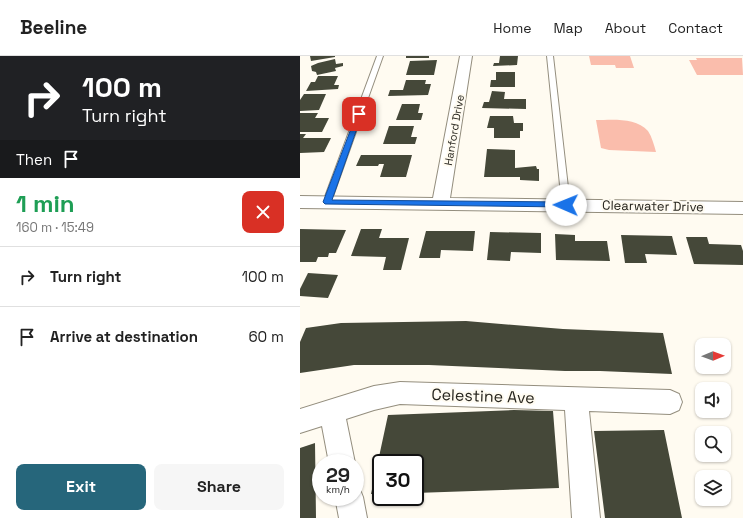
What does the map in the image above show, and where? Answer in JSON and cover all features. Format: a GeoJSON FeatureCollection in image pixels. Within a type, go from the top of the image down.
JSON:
{"type":"FeatureCollection","features":[{"type":"Feature","properties":{"kind":"street","name":"Hanford Drive"},"geometry":{"type":"LineString","coordinates":[[441,203],[466,56]]}},
{"type":"Feature","properties":{"kind":"street","name":"Clearwater Drive"},"geometry":{"type":"LineString","coordinates":[[300,202],[743,208]]}},
{"type":"Feature","properties":{"kind":"street","name":"Celestine Ave"},"geometry":{"type":"LineString","coordinates":[[300,421],[374,398],[400,393],[670,402]]}},
{"type":"Feature","properties":{"kind":"street"},"geometry":{"type":"LineString","coordinates":[[576,399],[586,518]]}},
{"type":"Feature","properties":{"kind":"street"},"geometry":{"type":"LineString","coordinates":[[332,411],[340,454]]}},
{"type":"Feature","properties":{"kind":"street"},"geometry":{"type":"LineString","coordinates":[[351,506],[353,518]]}},
{"type":"Feature","properties":{"kind":"lane"},"geometry":{"type":"LineString","coordinates":[[327,202],[380,56]]}},
{"type":"Feature","properties":{"kind":"lane"},"geometry":{"type":"LineString","coordinates":[[550,56],[566,205]]}},
{"type":"Feature","properties":{"kind":"shaded area"},"geometry":{"type":"Polygon","coordinates":[[[589,56],[630,56],[634,68],[616,68],[615,65],[591,65],[589,56]]]}},
{"type":"Feature","properties":{"kind":"shaded area"},"geometry":{"type":"Polygon","coordinates":[[[696,58],[742,58],[743,75],[697,75],[689,60],[697,60],[696,58]]]}},
{"type":"Feature","properties":{"kind":"shaded area"},"geometry":{"type":"Polygon","coordinates":[[[596,120],[624,120],[637,123],[648,131],[656,152],[609,150],[601,148],[596,120]]]}},
{"type":"Feature","properties":{"kind":"building"},"geometry":{"type":"Polygon","coordinates":[[[310,56],[335,56],[335,57],[311,61],[310,56]]]}},
{"type":"Feature","properties":{"kind":"building"},"geometry":{"type":"Polygon","coordinates":[[[406,56],[429,56],[429,58],[406,58],[406,56]]]}},
{"type":"Feature","properties":{"kind":"building"},"geometry":{"type":"Polygon","coordinates":[[[500,56],[518,56],[517,65],[493,66],[494,63],[499,63],[500,56]]]}},
{"type":"Feature","properties":{"kind":"building"},"geometry":{"type":"Polygon","coordinates":[[[335,59],[336,64],[343,63],[343,66],[335,68],[336,71],[317,75],[316,72],[312,71],[311,66],[335,59]]]}},
{"type":"Feature","properties":{"kind":"building"},"geometry":{"type":"Polygon","coordinates":[[[437,60],[434,75],[406,75],[410,61],[437,60]]]}},
{"type":"Feature","properties":{"kind":"building"},"geometry":{"type":"Polygon","coordinates":[[[496,72],[515,72],[515,87],[490,87],[491,80],[496,80],[496,72]]]}},
{"type":"Feature","properties":{"kind":"building"},"geometry":{"type":"Polygon","coordinates":[[[318,76],[338,76],[334,85],[339,85],[338,89],[306,91],[311,82],[315,82],[318,76]]]}},
{"type":"Feature","properties":{"kind":"building"},"geometry":{"type":"Polygon","coordinates":[[[406,80],[426,80],[425,84],[431,84],[428,95],[388,96],[390,90],[403,90],[406,80]]]}},
{"type":"Feature","properties":{"kind":"building"},"geometry":{"type":"Polygon","coordinates":[[[492,91],[505,92],[504,99],[526,99],[526,109],[482,108],[484,102],[489,102],[492,91]]]}},
{"type":"Feature","properties":{"kind":"building"},"geometry":{"type":"Polygon","coordinates":[[[304,94],[326,94],[319,110],[300,111],[300,100],[304,94]]]}},
{"type":"Feature","properties":{"kind":"building"},"geometry":{"type":"Polygon","coordinates":[[[402,104],[420,104],[418,113],[423,113],[421,120],[396,120],[402,104]]]}},
{"type":"Feature","properties":{"kind":"building"},"geometry":{"type":"Polygon","coordinates":[[[300,113],[318,113],[315,118],[329,118],[322,132],[300,132],[300,113]]]}},
{"type":"Feature","properties":{"kind":"building"},"geometry":{"type":"Polygon","coordinates":[[[490,116],[513,116],[514,123],[523,123],[523,131],[520,131],[520,138],[494,138],[494,128],[487,128],[490,116]]]}},
{"type":"Feature","properties":{"kind":"building"},"geometry":{"type":"Polygon","coordinates":[[[389,126],[414,126],[411,137],[417,137],[415,144],[383,144],[389,126]]]}},
{"type":"Feature","properties":{"kind":"building"},"geometry":{"type":"Polygon","coordinates":[[[300,134],[306,134],[303,138],[331,138],[324,152],[300,153],[300,134]]]}},
{"type":"Feature","properties":{"kind":"building"},"geometry":{"type":"Polygon","coordinates":[[[487,149],[515,150],[515,168],[536,166],[537,169],[539,169],[539,181],[520,180],[520,177],[484,177],[487,149]]]}},
{"type":"Feature","properties":{"kind":"building"},"geometry":{"type":"Polygon","coordinates":[[[361,155],[412,155],[406,177],[380,177],[384,164],[379,164],[378,166],[356,166],[361,155]]]}},
{"type":"Feature","properties":{"kind":"building"},"geometry":{"type":"Polygon","coordinates":[[[300,229],[346,230],[336,253],[329,253],[328,257],[318,257],[316,262],[300,262],[300,229]]]}},
{"type":"Feature","properties":{"kind":"building"},"geometry":{"type":"Polygon","coordinates":[[[361,229],[382,229],[379,238],[409,238],[401,270],[383,270],[386,257],[351,256],[361,229]]]}},
{"type":"Feature","properties":{"kind":"building"},"geometry":{"type":"Polygon","coordinates":[[[426,231],[475,231],[473,251],[441,250],[440,258],[419,258],[426,231]]]}},
{"type":"Feature","properties":{"kind":"building"},"geometry":{"type":"Polygon","coordinates":[[[490,232],[541,233],[541,253],[511,252],[510,261],[487,260],[490,232]]]}},
{"type":"Feature","properties":{"kind":"building"},"geometry":{"type":"Polygon","coordinates":[[[555,234],[575,235],[575,241],[607,241],[610,261],[556,260],[555,234]]]}},
{"type":"Feature","properties":{"kind":"building"},"geometry":{"type":"Polygon","coordinates":[[[621,235],[672,236],[677,255],[645,254],[647,263],[625,263],[621,235]]]}},
{"type":"Feature","properties":{"kind":"building"},"geometry":{"type":"Polygon","coordinates":[[[686,237],[707,237],[709,244],[741,245],[743,251],[743,265],[694,264],[686,237]]]}},
{"type":"Feature","properties":{"kind":"building"},"geometry":{"type":"Polygon","coordinates":[[[308,273],[338,275],[328,298],[300,296],[300,289],[308,273]]]}},
{"type":"Feature","properties":{"kind":"building"},"geometry":{"type":"Polygon","coordinates":[[[466,321],[563,329],[663,333],[672,374],[429,365],[354,365],[300,373],[300,342],[306,328],[341,323],[466,321]]]}},
{"type":"Feature","properties":{"kind":"building"},"geometry":{"type":"Polygon","coordinates":[[[514,410],[553,411],[559,488],[424,493],[424,454],[380,454],[388,415],[514,410]]]}},
{"type":"Feature","properties":{"kind":"building"},"geometry":{"type":"Polygon","coordinates":[[[664,430],[682,518],[605,518],[594,431],[664,430]]]}},
{"type":"Feature","properties":{"kind":"building"},"geometry":{"type":"Polygon","coordinates":[[[315,443],[315,454],[312,454],[312,506],[316,506],[316,518],[300,518],[300,448],[315,443]]]}},
{"type":"Feature","properties":{"kind":"route"},"geometry":{"type":"LineString","coordinates":[[359,114],[327,202],[566,205]]}}]}
